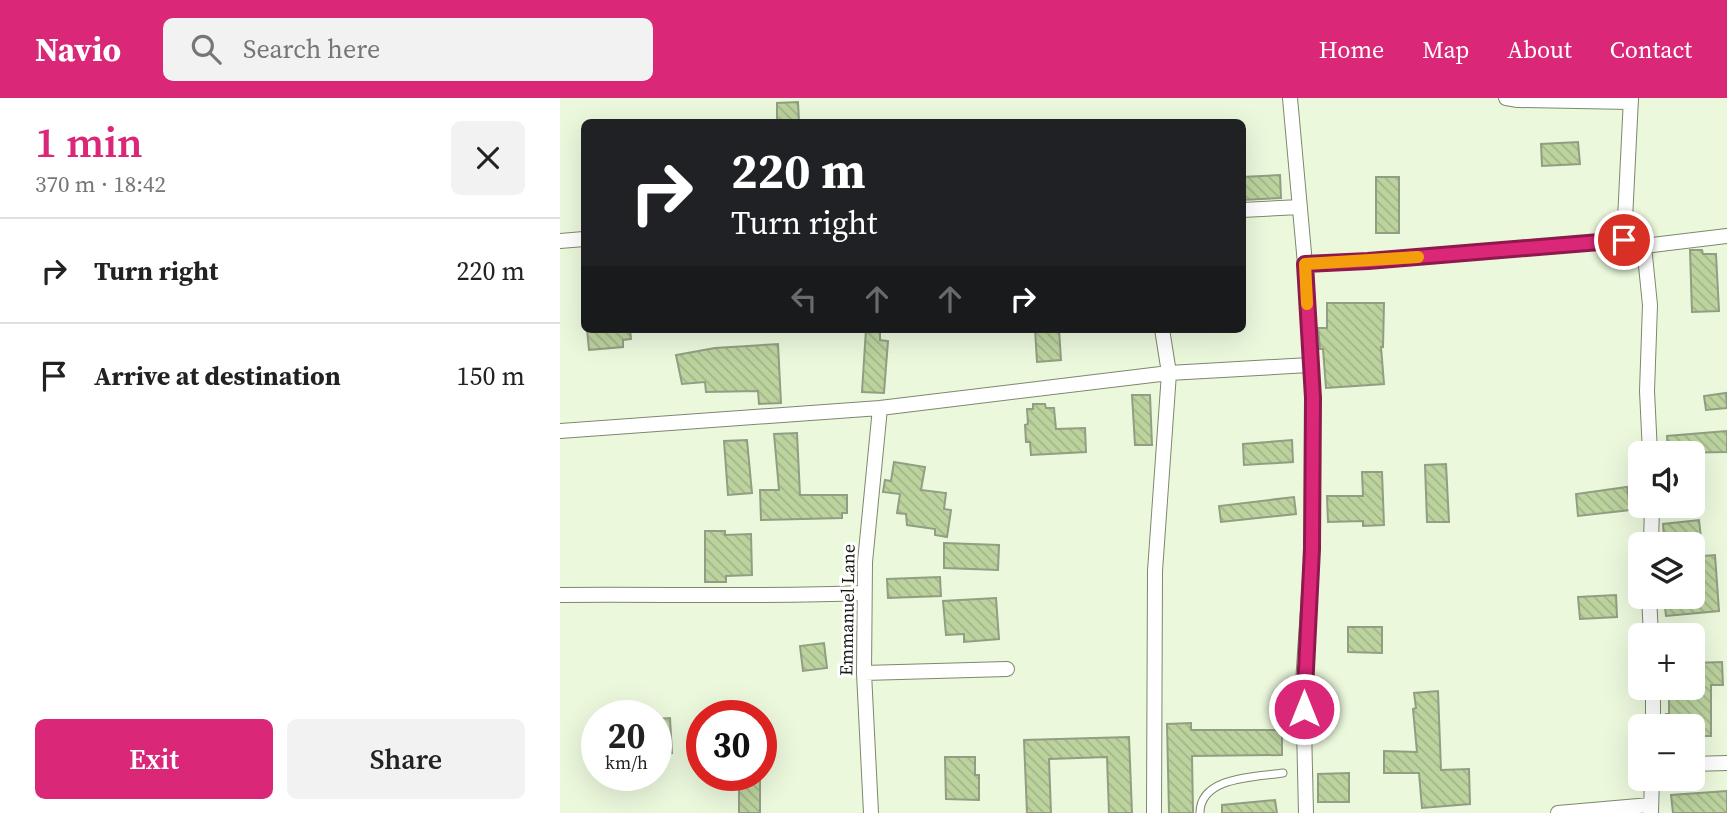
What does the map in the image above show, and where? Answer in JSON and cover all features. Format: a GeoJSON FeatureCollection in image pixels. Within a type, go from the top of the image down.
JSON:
{"type":"FeatureCollection","features":[{"type":"Feature","properties":{"kind":"street"},"geometry":{"type":"LineString","coordinates":[[1290,98],[1305,264],[1313,411],[1312,549],[1304,683],[1306,813]]}},
{"type":"Feature","properties":{"kind":"street"},"geometry":{"type":"LineString","coordinates":[[1506,98],[1630,100],[1624,240]]}},
{"type":"Feature","properties":{"kind":"street"},"geometry":{"type":"LineString","coordinates":[[1246,210],[1300,207]]}},
{"type":"Feature","properties":{"kind":"street"},"geometry":{"type":"LineString","coordinates":[[1305,264],[1624,240],[1644,246],[1727,236]]}},
{"type":"Feature","properties":{"kind":"street"},"geometry":{"type":"LineString","coordinates":[[560,241],[581,239]]}},
{"type":"Feature","properties":{"kind":"street"},"geometry":{"type":"LineString","coordinates":[[1644,246],[1650,305],[1647,391],[1649,441]]}},
{"type":"Feature","properties":{"kind":"street"},"geometry":{"type":"LineString","coordinates":[[1154,813],[1155,571],[1168,373],[1163,333]]}},
{"type":"Feature","properties":{"kind":"street"},"geometry":{"type":"LineString","coordinates":[[560,431],[880,408],[1168,373],[1309,365]]}},
{"type":"Feature","properties":{"kind":"street","name":"Emmanuel Lane"},"geometry":{"type":"LineString","coordinates":[[871,813],[863,673],[864,593],[880,408]]}},
{"type":"Feature","properties":{"kind":"street"},"geometry":{"type":"LineString","coordinates":[[560,595],[783,596],[864,593]]}},
{"type":"Feature","properties":{"kind":"street"},"geometry":{"type":"LineString","coordinates":[[863,673],[1007,669]]}},
{"type":"Feature","properties":{"kind":"street"},"geometry":{"type":"LineString","coordinates":[[1705,764],[1727,763]]}},
{"type":"Feature","properties":{"kind":"street"},"geometry":{"type":"LineString","coordinates":[[1558,813],[1651,809],[1652,791]]}},
{"type":"Feature","properties":{"kind":"lane"},"geometry":{"type":"LineString","coordinates":[[1200,813],[1208,792],[1224,783],[1283,773]]}},
{"type":"Feature","properties":{"kind":"building"},"geometry":{"type":"Polygon","coordinates":[[[798,102],[799,119],[777,119],[777,103],[798,102]]]}},
{"type":"Feature","properties":{"kind":"building"},"geometry":{"type":"Polygon","coordinates":[[[1578,142],[1580,164],[1542,166],[1541,144],[1578,142]]]}},
{"type":"Feature","properties":{"kind":"building"},"geometry":{"type":"Polygon","coordinates":[[[1280,175],[1281,198],[1246,200],[1246,177],[1280,175]]]}},
{"type":"Feature","properties":{"kind":"building"},"geometry":{"type":"Polygon","coordinates":[[[1376,177],[1399,177],[1399,233],[1376,233],[1376,177]]]}},
{"type":"Feature","properties":{"kind":"building"},"geometry":{"type":"Polygon","coordinates":[[[1690,250],[1716,254],[1719,311],[1692,312],[1690,250]]]}},
{"type":"Feature","properties":{"kind":"building"},"geometry":{"type":"Polygon","coordinates":[[[1327,303],[1384,303],[1381,347],[1384,384],[1326,388],[1323,349],[1320,349],[1318,328],[1327,328],[1327,303]]]}},
{"type":"Feature","properties":{"kind":"building"},"geometry":{"type":"Polygon","coordinates":[[[587,333],[630,333],[631,339],[623,340],[623,347],[589,350],[587,333]]]}},
{"type":"Feature","properties":{"kind":"building"},"geometry":{"type":"Polygon","coordinates":[[[866,333],[880,333],[880,340],[888,341],[884,393],[862,392],[866,333]]]}},
{"type":"Feature","properties":{"kind":"building"},"geometry":{"type":"Polygon","coordinates":[[[1035,333],[1059,333],[1061,360],[1037,362],[1035,333]]]}},
{"type":"Feature","properties":{"kind":"building"},"geometry":{"type":"Polygon","coordinates":[[[778,344],[781,403],[759,404],[758,391],[706,392],[705,382],[682,384],[676,355],[715,348],[778,344]]]}},
{"type":"Feature","properties":{"kind":"building"},"geometry":{"type":"Polygon","coordinates":[[[1726,393],[1727,408],[1706,410],[1704,396],[1726,393]]]}},
{"type":"Feature","properties":{"kind":"building"},"geometry":{"type":"Polygon","coordinates":[[[1132,395],[1150,395],[1152,445],[1135,445],[1132,395]]]}},
{"type":"Feature","properties":{"kind":"building"},"geometry":{"type":"Polygon","coordinates":[[[1033,404],[1045,404],[1046,408],[1054,408],[1056,429],[1085,428],[1086,452],[1031,455],[1030,442],[1026,442],[1025,425],[1028,424],[1027,409],[1033,409],[1033,404]]]}},
{"type":"Feature","properties":{"kind":"building"},"geometry":{"type":"Polygon","coordinates":[[[1727,431],[1727,452],[1705,452],[1705,441],[1667,441],[1667,436],[1727,431]]]}},
{"type":"Feature","properties":{"kind":"building"},"geometry":{"type":"Polygon","coordinates":[[[797,433],[800,495],[847,495],[847,513],[842,513],[842,518],[761,520],[760,490],[779,490],[774,434],[797,433]]]}},
{"type":"Feature","properties":{"kind":"building"},"geometry":{"type":"Polygon","coordinates":[[[747,440],[752,493],[728,495],[724,441],[747,440]]]}},
{"type":"Feature","properties":{"kind":"building"},"geometry":{"type":"Polygon","coordinates":[[[1292,440],[1293,462],[1244,465],[1243,444],[1292,440]]]}},
{"type":"Feature","properties":{"kind":"building"},"geometry":{"type":"Polygon","coordinates":[[[894,462],[925,467],[921,490],[946,493],[944,509],[951,510],[947,537],[935,535],[935,529],[907,525],[906,514],[897,513],[900,494],[883,492],[885,480],[891,481],[894,462]]]}},
{"type":"Feature","properties":{"kind":"building"},"geometry":{"type":"Polygon","coordinates":[[[1446,464],[1449,522],[1427,522],[1425,465],[1446,464]]]}},
{"type":"Feature","properties":{"kind":"building"},"geometry":{"type":"Polygon","coordinates":[[[1362,472],[1382,472],[1384,525],[1363,526],[1363,521],[1328,522],[1327,496],[1363,496],[1362,472]]]}},
{"type":"Feature","properties":{"kind":"building"},"geometry":{"type":"Polygon","coordinates":[[[1627,487],[1628,510],[1578,516],[1576,494],[1627,487]]]}},
{"type":"Feature","properties":{"kind":"building"},"geometry":{"type":"Polygon","coordinates":[[[1294,497],[1296,514],[1221,522],[1219,506],[1294,497]]]}},
{"type":"Feature","properties":{"kind":"building"},"geometry":{"type":"Polygon","coordinates":[[[1699,520],[1700,532],[1664,532],[1663,524],[1699,520]]]}},
{"type":"Feature","properties":{"kind":"building"},"geometry":{"type":"Polygon","coordinates":[[[705,531],[725,531],[725,535],[751,534],[752,575],[726,576],[726,582],[705,582],[705,531]]]}},
{"type":"Feature","properties":{"kind":"building"},"geometry":{"type":"Polygon","coordinates":[[[944,543],[999,545],[998,570],[944,568],[944,543]]]}},
{"type":"Feature","properties":{"kind":"building"},"geometry":{"type":"Polygon","coordinates":[[[1715,555],[1719,611],[1666,616],[1665,609],[1705,609],[1705,556],[1715,555]]]}},
{"type":"Feature","properties":{"kind":"building"},"geometry":{"type":"Polygon","coordinates":[[[940,577],[941,596],[888,598],[887,579],[940,577]]]}},
{"type":"Feature","properties":{"kind":"building"},"geometry":{"type":"Polygon","coordinates":[[[1616,595],[1617,617],[1580,619],[1578,597],[1616,595]]]}},
{"type":"Feature","properties":{"kind":"building"},"geometry":{"type":"Polygon","coordinates":[[[996,598],[999,639],[964,642],[964,634],[946,635],[943,601],[996,598]]]}},
{"type":"Feature","properties":{"kind":"building"},"geometry":{"type":"Polygon","coordinates":[[[1348,627],[1382,627],[1382,653],[1348,652],[1348,627]]]}},
{"type":"Feature","properties":{"kind":"building"},"geometry":{"type":"Polygon","coordinates":[[[824,643],[827,668],[803,671],[800,646],[824,643]]]}},
{"type":"Feature","properties":{"kind":"building"},"geometry":{"type":"Polygon","coordinates":[[[1722,662],[1723,685],[1711,685],[1711,736],[1705,736],[1705,714],[1669,714],[1669,700],[1705,700],[1705,663],[1722,662]]]}},
{"type":"Feature","properties":{"kind":"building"},"geometry":{"type":"Polygon","coordinates":[[[1438,691],[1441,770],[1469,769],[1470,804],[1422,808],[1419,773],[1384,773],[1384,751],[1417,752],[1414,693],[1438,691]]]}},
{"type":"Feature","properties":{"kind":"building"},"geometry":{"type":"Polygon","coordinates":[[[1191,723],[1191,730],[1282,730],[1282,755],[1192,756],[1193,813],[1169,813],[1167,724],[1191,723]]]}},
{"type":"Feature","properties":{"kind":"building"},"geometry":{"type":"Polygon","coordinates":[[[1129,737],[1132,813],[1109,813],[1107,757],[1049,759],[1051,813],[1027,813],[1024,740],[1129,737]]]}},
{"type":"Feature","properties":{"kind":"building"},"geometry":{"type":"Polygon","coordinates":[[[945,757],[975,757],[975,775],[979,775],[979,800],[946,799],[945,757]]]}},
{"type":"Feature","properties":{"kind":"building"},"geometry":{"type":"Polygon","coordinates":[[[1349,773],[1349,802],[1318,802],[1318,774],[1349,773]]]}},
{"type":"Feature","properties":{"kind":"building"},"geometry":{"type":"Polygon","coordinates":[[[739,791],[760,791],[760,813],[739,813],[739,791]]]}},
{"type":"Feature","properties":{"kind":"building"},"geometry":{"type":"Polygon","coordinates":[[[1727,791],[1727,813],[1673,813],[1671,795],[1727,791]]]}},
{"type":"Feature","properties":{"kind":"building"},"geometry":{"type":"Polygon","coordinates":[[[1275,800],[1277,813],[1222,813],[1222,805],[1275,800]]]}},
{"type":"Feature","properties":{"kind":"slow traffic"},"geometry":{"type":"LineString","coordinates":[[1307,304],[1305,264],[1418,257]]}},
{"type":"Feature","properties":{"kind":"route"},"geometry":{"type":"LineString","coordinates":[[1304,709],[1312,549],[1313,398],[1305,264],[1624,240]]}}]}
